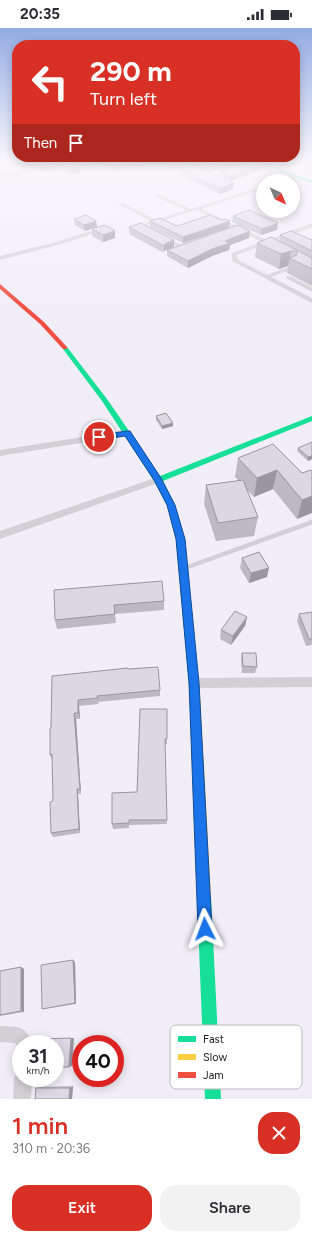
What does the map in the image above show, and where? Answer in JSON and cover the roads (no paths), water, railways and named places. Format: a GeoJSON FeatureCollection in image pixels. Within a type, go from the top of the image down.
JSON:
{"type":"FeatureCollection","features":[{"type":"Feature","properties":{"kind":"street"},"geometry":{"type":"LineString","coordinates":[[135,211],[156,222]]}},
{"type":"Feature","properties":{"kind":"street"},"geometry":{"type":"LineString","coordinates":[[133,229],[187,211]]}},
{"type":"Feature","properties":{"kind":"street"},"geometry":{"type":"LineString","coordinates":[[198,211],[237,228],[265,245]]}},
{"type":"Feature","properties":{"kind":"street"},"geometry":{"type":"LineString","coordinates":[[312,225],[265,245],[234,254],[236,261],[312,301]]}},
{"type":"Feature","properties":{"kind":"street"},"geometry":{"type":"LineString","coordinates":[[141,226],[148,230]]}},
{"type":"Feature","properties":{"kind":"street"},"geometry":{"type":"LineString","coordinates":[[0,258],[59,243],[109,227]]}},
{"type":"Feature","properties":{"kind":"street"},"geometry":{"type":"LineString","coordinates":[[230,230],[237,228]]}},
{"type":"Feature","properties":{"kind":"street"},"geometry":{"type":"LineString","coordinates":[[155,233],[182,247]]}},
{"type":"Feature","properties":{"kind":"street"},"geometry":{"type":"LineString","coordinates":[[172,251],[188,245]]}},
{"type":"Feature","properties":{"kind":"street"},"geometry":{"type":"LineString","coordinates":[[267,277],[291,268]]}},
{"type":"Feature","properties":{"kind":"street"},"geometry":{"type":"LineString","coordinates":[[288,277],[312,290]]}},
{"type":"Feature","properties":{"kind":"street"},"geometry":{"type":"LineString","coordinates":[[0,286],[42,323],[70,355],[105,400],[158,480],[171,505],[176,522],[184,568],[194,683],[209,1025]]}},
{"type":"Feature","properties":{"kind":"street"},"geometry":{"type":"LineString","coordinates":[[0,535],[158,480],[312,418]]}},
{"type":"Feature","properties":{"kind":"street"},"geometry":{"type":"LineString","coordinates":[[0,453],[127,433]]}},
{"type":"Feature","properties":{"kind":"street"},"geometry":{"type":"LineString","coordinates":[[194,683],[312,682]]}},
{"type":"Feature","properties":{"kind":"street"},"geometry":{"type":"LineString","coordinates":[[0,1034],[19,1035]]}},
{"type":"Feature","properties":{"kind":"street"},"geometry":{"type":"LineString","coordinates":[[22,1099],[23,1087]]}},
{"type":"Feature","properties":{"kind":"street"},"geometry":{"type":"LineString","coordinates":[[212,1089],[212,1099]]}},
{"type":"Feature","properties":{"kind":"lane"},"geometry":{"type":"LineString","coordinates":[[184,568],[312,522]]}}]}
